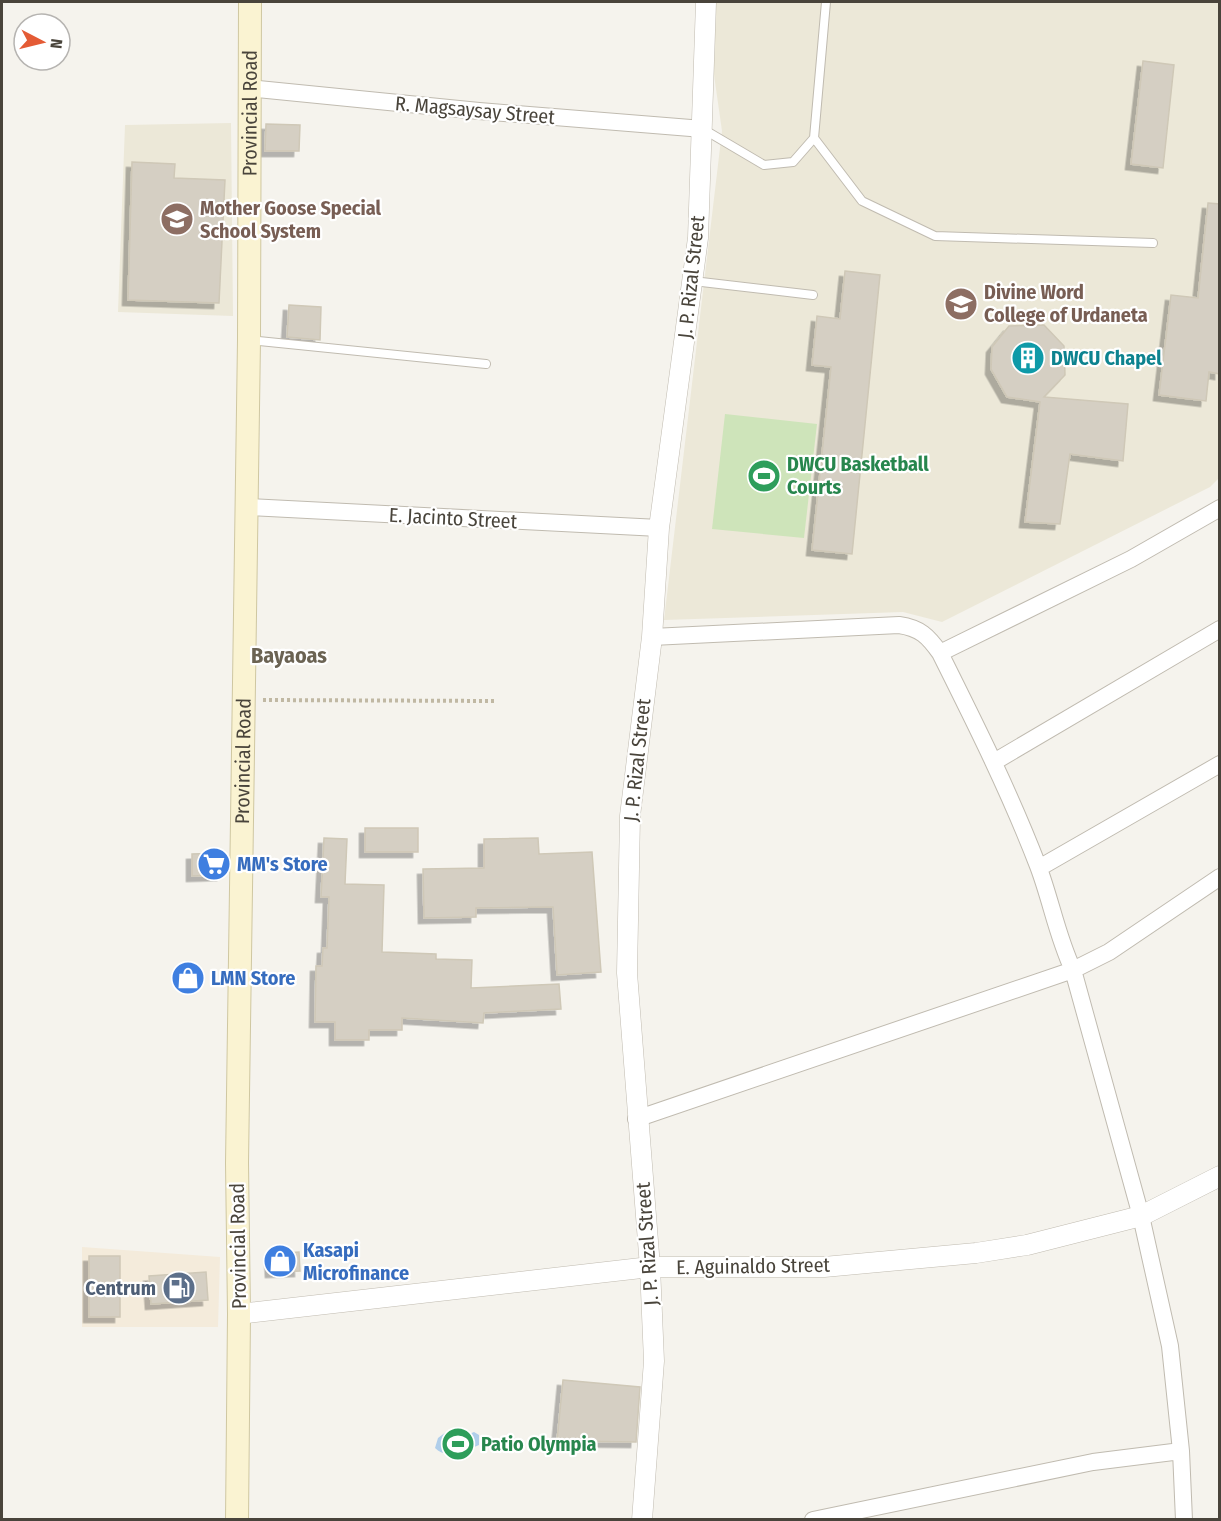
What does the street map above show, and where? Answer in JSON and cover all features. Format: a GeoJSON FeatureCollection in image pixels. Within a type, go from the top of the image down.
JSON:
{"type":"FeatureCollection","features":[{"type":"Feature","properties":{"kind":"main road","name":"Provincial Road"},"geometry":{"type":"LineString","coordinates":[[237,1520],[239,1314],[237,1163],[249,340],[250,2]]}},
{"type":"Feature","properties":{"kind":"street","name":"J. P. Rizal Street"},"geometry":{"type":"LineString","coordinates":[[642,1520],[654,1362],[650,1267],[636,1119],[627,973],[630,816],[652,637],[659,528],[693,281],[703,129],[706,2]]}},
{"type":"Feature","properties":{"kind":"street","name":"R. Magsaysay Street"},"geometry":{"type":"LineString","coordinates":[[248,88],[490,112],[703,129]]}},
{"type":"Feature","properties":{"kind":"street","name":"E. Jacinto Street"},"geometry":{"type":"LineString","coordinates":[[247,507],[659,528]]}},
{"type":"Feature","properties":{"kind":"street"},"geometry":{"type":"LineString","coordinates":[[940,653],[1131,559],[1220,508]]}},
{"type":"Feature","properties":{"kind":"street"},"geometry":{"type":"LineString","coordinates":[[652,637],[899,625],[917,627],[930,638],[940,653],[994,762],[1039,868],[1060,941],[1072,970],[1140,1216],[1170,1346],[1181,1451],[1184,1520]]}},
{"type":"Feature","properties":{"kind":"street"},"geometry":{"type":"LineString","coordinates":[[994,762],[1220,629]]}},
{"type":"Feature","properties":{"kind":"street"},"geometry":{"type":"LineString","coordinates":[[1039,868],[1220,764]]}},
{"type":"Feature","properties":{"kind":"street"},"geometry":{"type":"LineString","coordinates":[[636,1119],[1072,970],[1109,952],[1220,877]]}},
{"type":"Feature","properties":{"kind":"street","name":"E. Aguinaldo Street"},"geometry":{"type":"LineString","coordinates":[[239,1314],[650,1267],[824,1267],[976,1253],[1027,1245],[1140,1216],[1220,1176]]}},
{"type":"Feature","properties":{"kind":"street"},"geometry":{"type":"LineString","coordinates":[[813,1520],[1093,1462],[1181,1451]]}},
{"type":"Feature","properties":{"kind":"lane"},"geometry":{"type":"LineString","coordinates":[[703,129],[764,165],[793,162],[814,138],[826,2]]}},
{"type":"Feature","properties":{"kind":"lane"},"geometry":{"type":"LineString","coordinates":[[814,138],[862,201],[935,236],[1154,243]]}},
{"type":"Feature","properties":{"kind":"lane"},"geometry":{"type":"LineString","coordinates":[[693,281],[813,295]]}},
{"type":"Feature","properties":{"kind":"lane"},"geometry":{"type":"LineString","coordinates":[[249,340],[486,363]]}},
{"type":"Feature","properties":{"kind":"path"},"geometry":{"type":"LineString","coordinates":[[244,699],[494,701]]}},
{"type":"Feature","properties":{"kind":"shaded area","name":"Divine Word College of Urdaneta"},"geometry":{"type":"Polygon","coordinates":[[[716,2],[1219,2],[1219,478],[1210,487],[942,622],[903,612],[664,620],[722,131],[711,54],[716,2]]]}},
{"type":"Feature","properties":{"kind":"shaded area","name":"Mother Goose Special School System"},"geometry":{"type":"Polygon","coordinates":[[[231,123],[233,316],[118,312],[125,125],[231,123]]]}},
{"type":"Feature","properties":{"kind":"shaded area"},"geometry":{"type":"Polygon","coordinates":[[[82,1247],[220,1257],[218,1327],[82,1327],[82,1247]]]}},
{"type":"Feature","properties":{"kind":"green space","name":"DWCU Basketball Courts"},"geometry":{"type":"Polygon","coordinates":[[[725,414],[817,424],[804,538],[712,529],[725,414]]]}},
{"type":"Feature","properties":{"kind":"water","name":"Patio Olympia"},"geometry":{"type":"Polygon","coordinates":[[[446,1432],[460,1438],[474,1432],[479,1435],[479,1445],[447,1453],[441,1452],[435,1448],[438,1438],[446,1432]]]}},
{"type":"Feature","properties":{"kind":"building"},"geometry":{"type":"Polygon","coordinates":[[[1143,61],[1174,65],[1163,168],[1131,164],[1143,61]]]}},
{"type":"Feature","properties":{"kind":"building"},"geometry":{"type":"Polygon","coordinates":[[[266,124],[300,125],[299,151],[265,151],[266,124]]]}},
{"type":"Feature","properties":{"kind":"building"},"geometry":{"type":"Polygon","coordinates":[[[132,162],[175,164],[174,178],[225,180],[219,303],[128,300],[132,162]]]}},
{"type":"Feature","properties":{"kind":"building"},"geometry":{"type":"Polygon","coordinates":[[[1208,203],[1220,204],[1220,374],[1209,372],[1206,401],[1159,395],[1171,295],[1198,298],[1208,203]]]}},
{"type":"Feature","properties":{"kind":"building"},"geometry":{"type":"Polygon","coordinates":[[[845,271],[880,275],[852,554],[812,550],[831,367],[812,365],[817,316],[840,319],[845,271]]]}},
{"type":"Feature","properties":{"kind":"building"},"geometry":{"type":"Polygon","coordinates":[[[289,305],[321,307],[320,340],[287,337],[289,305]]]}},
{"type":"Feature","properties":{"kind":"building"},"geometry":{"type":"Polygon","coordinates":[[[1044,325],[1064,346],[1065,375],[1044,397],[1128,404],[1123,461],[1070,454],[1060,524],[1025,522],[1040,402],[1007,397],[991,369],[992,347],[1009,326],[1044,325]]]}},
{"type":"Feature","properties":{"kind":"building"},"geometry":{"type":"Polygon","coordinates":[[[365,828],[418,828],[418,852],[365,852],[365,828]]]}},
{"type":"Feature","properties":{"kind":"building"},"geometry":{"type":"Polygon","coordinates":[[[324,838],[347,839],[345,884],[384,885],[382,952],[436,954],[436,959],[472,960],[471,988],[559,984],[561,1009],[484,1013],[483,1023],[402,1018],[402,1030],[369,1030],[369,1040],[335,1040],[335,1022],[315,1022],[316,966],[322,966],[323,948],[327,948],[329,897],[321,897],[324,838]]]}},
{"type":"Feature","properties":{"kind":"building"},"geometry":{"type":"Polygon","coordinates":[[[538,838],[539,854],[592,852],[601,972],[557,975],[553,907],[476,908],[476,917],[424,918],[423,869],[484,868],[484,839],[538,838]]]}},
{"type":"Feature","properties":{"kind":"building"},"geometry":{"type":"Polygon","coordinates":[[[222,853],[222,875],[192,876],[192,854],[222,853]]]}},
{"type":"Feature","properties":{"kind":"building"},"geometry":{"type":"Polygon","coordinates":[[[299,1252],[300,1271],[271,1272],[270,1254],[299,1252]]]}},
{"type":"Feature","properties":{"kind":"building"},"geometry":{"type":"Polygon","coordinates":[[[89,1256],[120,1256],[120,1317],[89,1317],[89,1256]]]}},
{"type":"Feature","properties":{"kind":"building","name":"Centrum"},"geometry":{"type":"Polygon","coordinates":[[[206,1272],[208,1300],[151,1304],[149,1276],[206,1272]]]}},
{"type":"Feature","properties":{"kind":"building","name":"Patio Olympia"},"geometry":{"type":"Polygon","coordinates":[[[563,1380],[640,1387],[636,1442],[557,1441],[563,1380]]]}},
{"type":"Feature","properties":{"kind":"place","name":"Mother Goose Special School System"},"geometry":{"type":"Point","coordinates":[177,219]}},
{"type":"Feature","properties":{"kind":"place","name":"Divine Word College of Urdaneta"},"geometry":{"type":"Point","coordinates":[961,304]}},
{"type":"Feature","properties":{"kind":"place","name":"DWCU Chapel"},"geometry":{"type":"Point","coordinates":[1028,358]}},
{"type":"Feature","properties":{"kind":"place","name":"DWCU Basketball Courts"},"geometry":{"type":"Point","coordinates":[764,476]}},
{"type":"Feature","properties":{"kind":"place","name":"MM's Store"},"geometry":{"type":"Point","coordinates":[214,864]}},
{"type":"Feature","properties":{"kind":"place","name":"LMN Store"},"geometry":{"type":"Point","coordinates":[188,978]}},
{"type":"Feature","properties":{"kind":"place","name":"Kasapi Microfinance"},"geometry":{"type":"Point","coordinates":[280,1261]}},
{"type":"Feature","properties":{"kind":"place","name":"Centrum"},"geometry":{"type":"Point","coordinates":[179,1288]}},
{"type":"Feature","properties":{"kind":"place","name":"Patio Olympia"},"geometry":{"type":"Point","coordinates":[458,1444]}},
{"type":"Feature","properties":{"kind":"district","name":"Bayaoas"},"geometry":{"type":"Point","coordinates":[289,655]}}]}
